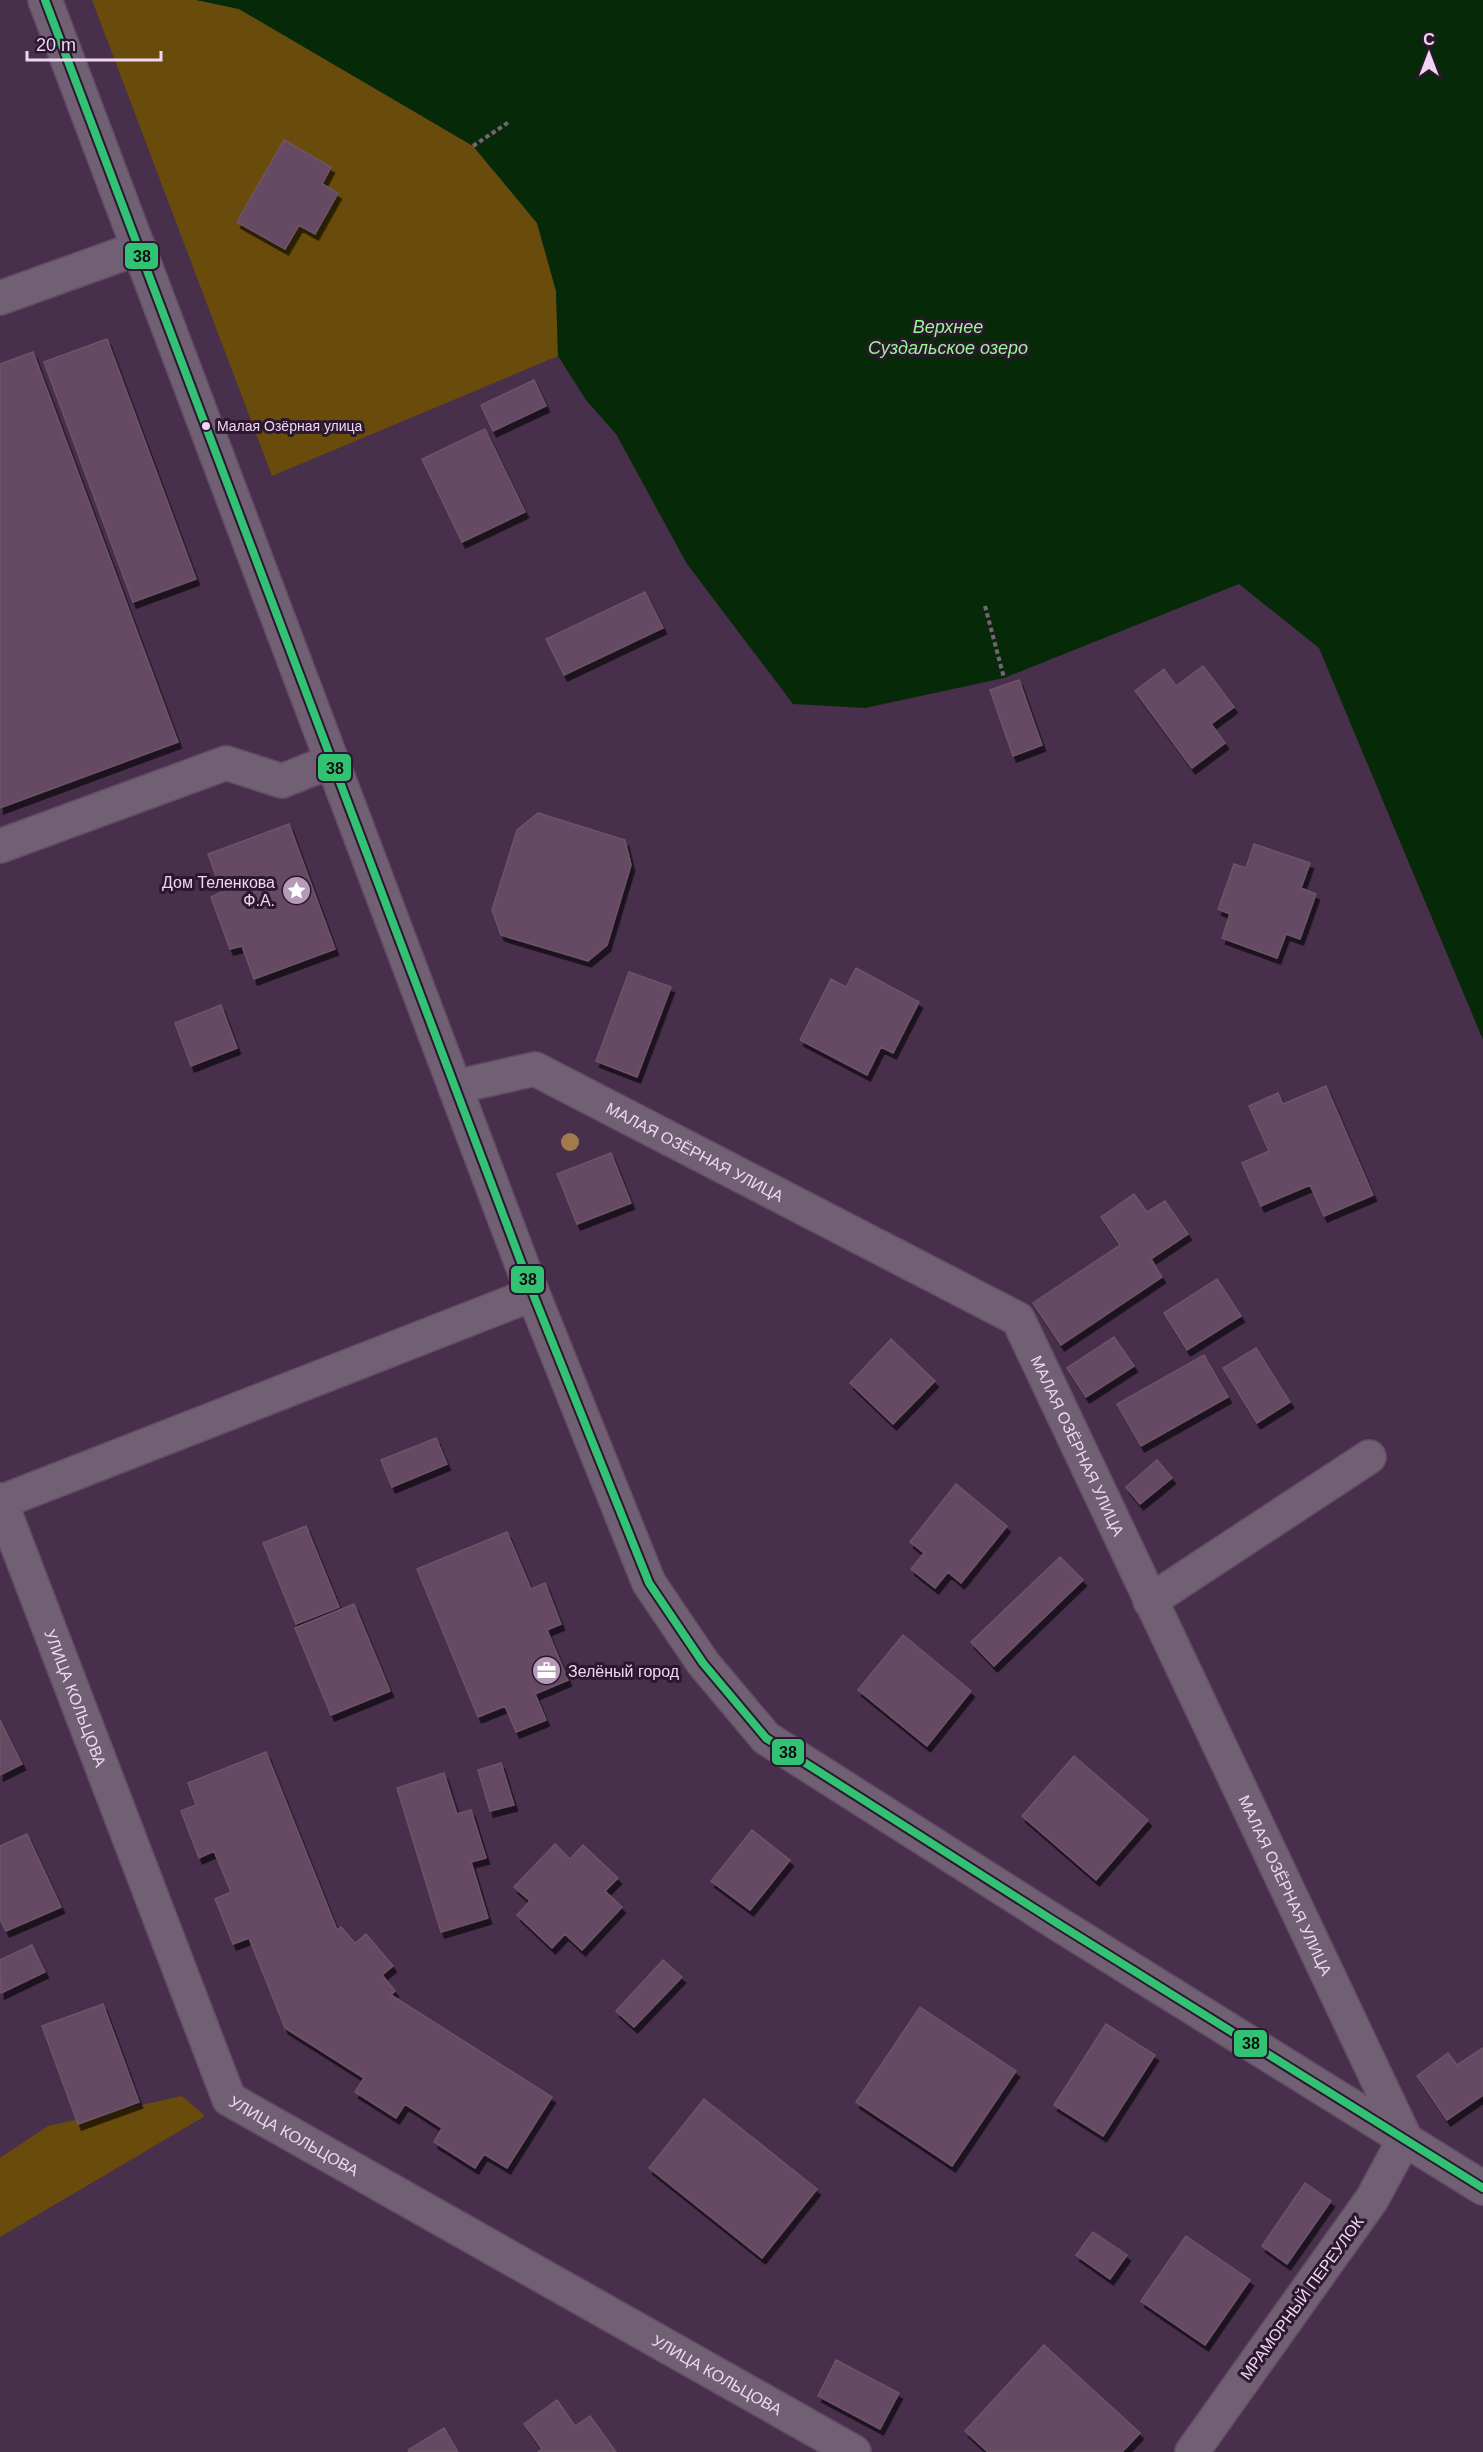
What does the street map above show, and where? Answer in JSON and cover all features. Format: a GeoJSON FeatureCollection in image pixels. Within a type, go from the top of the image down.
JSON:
{"type":"FeatureCollection","features":[{"type":"Feature","properties":{"kind":"street"},"geometry":{"type":"LineString","coordinates":[[45,0],[533,1294],[648,1583],[703,1663],[766,1738],[1060,1925],[1483,2188]]}},
{"type":"Feature","properties":{"kind":"street"},"geometry":{"type":"LineString","coordinates":[[0,298],[139,248]]}},
{"type":"Feature","properties":{"kind":"street"},"geometry":{"type":"LineString","coordinates":[[0,846],[226,763],[282,781],[332,761]]}},
{"type":"Feature","properties":{"kind":"street","name":"МАЛАЯ ОЗЁРНАЯ УЛИЦА"},"geometry":{"type":"LineString","coordinates":[[455,1087],[535,1069],[1018,1319],[1405,2138]]}},
{"type":"Feature","properties":{"kind":"street"},"geometry":{"type":"LineString","coordinates":[[0,1501],[533,1294]]}},
{"type":"Feature","properties":{"kind":"street"},"geometry":{"type":"LineString","coordinates":[[1150,1600],[1369,1457]]}},
{"type":"Feature","properties":{"kind":"street","name":"УЛИЦА КОЛЬЦОВА"},"geometry":{"type":"LineString","coordinates":[[0,1501],[229,2099],[854,2452]]}},
{"type":"Feature","properties":{"kind":"street","name":"МРАМОРНЫЙ ПЕРЕУЛОК"},"geometry":{"type":"LineString","coordinates":[[1192,2452],[1372,2199],[1405,2138]]}},
{"type":"Feature","properties":{"kind":"path"},"geometry":{"type":"LineString","coordinates":[[473,146],[509,122]]}},
{"type":"Feature","properties":{"kind":"path"},"geometry":{"type":"LineString","coordinates":[[985,606],[1004,678]]}},
{"type":"Feature","properties":{"kind":"shaded area"},"geometry":{"type":"Polygon","coordinates":[[[92,0],[196,0],[239,9],[473,146],[537,223],[556,291],[558,356],[272,476],[92,0]]]}},
{"type":"Feature","properties":{"kind":"shaded area"},"geometry":{"type":"Polygon","coordinates":[[[182,2096],[205,2116],[0,2237],[0,2158],[48,2126],[182,2096]]]}},
{"type":"Feature","properties":{"kind":"water","name":"Верхнее Суздальское озеро"},"geometry":{"type":"Polygon","coordinates":[[[196,0],[1483,0],[1483,1040],[1319,648],[1239,584],[1004,678],[865,708],[793,704],[687,564],[616,434],[586,400],[558,356],[556,291],[537,223],[473,146],[239,9],[196,0]]]}},
{"type":"Feature","properties":{"kind":"building"},"geometry":{"type":"Polygon","coordinates":[[[284,140],[331,167],[322,184],[338,193],[315,234],[299,225],[285,249],[237,222],[284,140]]]}},
{"type":"Feature","properties":{"kind":"building"},"geometry":{"type":"Polygon","coordinates":[[[107,339],[196,579],[133,602],[44,362],[107,339]]]}},
{"type":"Feature","properties":{"kind":"building"},"geometry":{"type":"Polygon","coordinates":[[[33,352],[178,742],[0,808],[0,364],[33,352]]]}},
{"type":"Feature","properties":{"kind":"building"},"geometry":{"type":"Polygon","coordinates":[[[534,380],[546,406],[493,431],[481,405],[534,380]]]}},
{"type":"Feature","properties":{"kind":"building"},"geometry":{"type":"Polygon","coordinates":[[[485,429],[525,512],[462,542],[422,459],[485,429]]]}},
{"type":"Feature","properties":{"kind":"building"},"geometry":{"type":"Polygon","coordinates":[[[645,592],[663,628],[564,675],[546,639],[645,592]]]}},
{"type":"Feature","properties":{"kind":"building"},"geometry":{"type":"Polygon","coordinates":[[[1203,666],[1234,707],[1211,724],[1225,743],[1192,768],[1135,691],[1164,669],[1176,686],[1203,666]]]}},
{"type":"Feature","properties":{"kind":"building"},"geometry":{"type":"Polygon","coordinates":[[[1019,680],[1042,745],[1013,756],[990,690],[1019,680]]]}},
{"type":"Feature","properties":{"kind":"building"},"geometry":{"type":"Polygon","coordinates":[[[538,813],[625,840],[631,865],[607,945],[588,961],[501,935],[492,910],[517,830],[538,813]]]}},
{"type":"Feature","properties":{"kind":"building"},"geometry":{"type":"Polygon","coordinates":[[[289,824],[335,949],[254,979],[242,946],[230,949],[211,897],[222,892],[208,854],[289,824]]]}},
{"type":"Feature","properties":{"kind":"building"},"geometry":{"type":"Polygon","coordinates":[[[1254,844],[1310,863],[1301,888],[1316,894],[1300,939],[1286,934],[1277,958],[1222,938],[1230,914],[1218,909],[1234,864],[1246,868],[1254,844]]]}},
{"type":"Feature","properties":{"kind":"building"},"geometry":{"type":"Polygon","coordinates":[[[856,968],[919,1002],[893,1053],[881,1047],[867,1075],[800,1040],[831,979],[846,987],[856,968]]]}},
{"type":"Feature","properties":{"kind":"building"},"geometry":{"type":"Polygon","coordinates":[[[629,972],[671,987],[637,1077],[596,1061],[629,972]]]}},
{"type":"Feature","properties":{"kind":"building"},"geometry":{"type":"Polygon","coordinates":[[[221,1005],[237,1048],[191,1066],[175,1023],[221,1005]]]}},
{"type":"Feature","properties":{"kind":"building"},"geometry":{"type":"Polygon","coordinates":[[[1326,1086],[1373,1195],[1324,1216],[1310,1185],[1261,1206],[1242,1163],[1269,1151],[1249,1106],[1278,1093],[1283,1104],[1326,1086]]]}},
{"type":"Feature","properties":{"kind":"building"},"geometry":{"type":"Polygon","coordinates":[[[611,1153],[631,1203],[577,1224],[557,1174],[611,1153]]]}},
{"type":"Feature","properties":{"kind":"building"},"geometry":{"type":"Polygon","coordinates":[[[1134,1194],[1147,1212],[1165,1201],[1188,1234],[1151,1259],[1162,1277],[1061,1345],[1033,1303],[1120,1245],[1101,1217],[1134,1194]]]}},
{"type":"Feature","properties":{"kind":"building"},"geometry":{"type":"Polygon","coordinates":[[[1217,1279],[1241,1316],[1187,1350],[1164,1313],[1217,1279]]]}},
{"type":"Feature","properties":{"kind":"building"},"geometry":{"type":"Polygon","coordinates":[[[1114,1337],[1134,1366],[1086,1397],[1067,1368],[1114,1337]]]}},
{"type":"Feature","properties":{"kind":"building"},"geometry":{"type":"Polygon","coordinates":[[[891,1339],[935,1381],[893,1424],[850,1383],[891,1339]]]}},
{"type":"Feature","properties":{"kind":"building"},"geometry":{"type":"Polygon","coordinates":[[[1256,1348],[1290,1402],[1257,1423],[1223,1368],[1256,1348]]]}},
{"type":"Feature","properties":{"kind":"building"},"geometry":{"type":"Polygon","coordinates":[[[1204,1355],[1228,1397],[1141,1446],[1117,1404],[1204,1355]]]}},
{"type":"Feature","properties":{"kind":"building"},"geometry":{"type":"Polygon","coordinates":[[[436,1438],[447,1464],[392,1487],[381,1460],[436,1438]]]}},
{"type":"Feature","properties":{"kind":"building"},"geometry":{"type":"Polygon","coordinates":[[[1157,1460],[1172,1478],[1140,1504],[1126,1487],[1157,1460]]]}},
{"type":"Feature","properties":{"kind":"building"},"geometry":{"type":"Polygon","coordinates":[[[956,1484],[1007,1526],[961,1583],[948,1572],[935,1588],[911,1569],[924,1553],[910,1542],[956,1484]]]}},
{"type":"Feature","properties":{"kind":"building"},"geometry":{"type":"Polygon","coordinates":[[[306,1526],[339,1607],[296,1624],[263,1543],[306,1526]]]}},
{"type":"Feature","properties":{"kind":"building"},"geometry":{"type":"Polygon","coordinates":[[[507,1532],[531,1589],[545,1583],[561,1624],[547,1630],[568,1680],[535,1694],[546,1720],[516,1732],[505,1706],[478,1717],[417,1569],[507,1532]]]}},
{"type":"Feature","properties":{"kind":"building"},"geometry":{"type":"Polygon","coordinates":[[[1060,1557],[1083,1580],[994,1666],[971,1642],[1060,1557]]]}},
{"type":"Feature","properties":{"kind":"building"},"geometry":{"type":"Polygon","coordinates":[[[354,1604],[390,1691],[331,1715],[295,1628],[354,1604]]]}},
{"type":"Feature","properties":{"kind":"building"},"geometry":{"type":"Polygon","coordinates":[[[903,1635],[971,1691],[927,1746],[858,1690],[903,1635]]]}},
{"type":"Feature","properties":{"kind":"building"},"geometry":{"type":"Polygon","coordinates":[[[0,1720],[22,1764],[0,1775],[0,1720]]]}},
{"type":"Feature","properties":{"kind":"building"},"geometry":{"type":"Polygon","coordinates":[[[266,1752],[337,1930],[341,1927],[355,1943],[366,1934],[393,1966],[382,1975],[395,1991],[391,1995],[552,2097],[507,2168],[484,2154],[475,2168],[434,2142],[442,2128],[405,2104],[396,2118],[355,2092],[364,2078],[285,2028],[249,1938],[233,1944],[215,1899],[231,1892],[214,1851],[199,1858],[181,1811],[196,1805],[188,1783],[266,1752]]]}},
{"type":"Feature","properties":{"kind":"building"},"geometry":{"type":"Polygon","coordinates":[[[1074,1756],[1148,1820],[1096,1880],[1022,1816],[1074,1756]]]}},
{"type":"Feature","properties":{"kind":"building"},"geometry":{"type":"Polygon","coordinates":[[[501,1763],[514,1805],[490,1811],[478,1770],[501,1763]]]}},
{"type":"Feature","properties":{"kind":"building"},"geometry":{"type":"Polygon","coordinates":[[[444,1773],[457,1814],[471,1810],[486,1858],[471,1862],[488,1918],[441,1932],[397,1788],[444,1773]]]}},
{"type":"Feature","properties":{"kind":"building"},"geometry":{"type":"Polygon","coordinates":[[[752,1830],[790,1860],[750,1910],[711,1881],[752,1830]]]}},
{"type":"Feature","properties":{"kind":"building"},"geometry":{"type":"Polygon","coordinates":[[[27,1834],[61,1907],[6,1931],[0,1919],[0,1846],[27,1834]]]}},
{"type":"Feature","properties":{"kind":"building"},"geometry":{"type":"Polygon","coordinates":[[[555,1844],[570,1859],[583,1845],[618,1878],[605,1891],[622,1907],[582,1950],[565,1934],[552,1948],[517,1915],[530,1901],[514,1887],[555,1844]]]}},
{"type":"Feature","properties":{"kind":"building"},"geometry":{"type":"Polygon","coordinates":[[[32,1945],[45,1972],[1,1993],[0,1960],[32,1945]]]}},
{"type":"Feature","properties":{"kind":"building"},"geometry":{"type":"Polygon","coordinates":[[[663,1960],[682,1977],[634,2027],[616,2011],[663,1960]]]}},
{"type":"Feature","properties":{"kind":"building"},"geometry":{"type":"Polygon","coordinates":[[[103,2004],[139,2102],[78,2124],[42,2026],[103,2004]]]}},
{"type":"Feature","properties":{"kind":"building"},"geometry":{"type":"Polygon","coordinates":[[[920,2007],[1016,2071],[952,2166],[856,2102],[920,2007]]]}},
{"type":"Feature","properties":{"kind":"building"},"geometry":{"type":"Polygon","coordinates":[[[1106,2024],[1155,2055],[1103,2136],[1054,2105],[1106,2024]]]}},
{"type":"Feature","properties":{"kind":"building"},"geometry":{"type":"Polygon","coordinates":[[[1483,2048],[1483,2095],[1447,2120],[1417,2076],[1448,2053],[1457,2065],[1483,2048]]]}},
{"type":"Feature","properties":{"kind":"building"},"geometry":{"type":"Polygon","coordinates":[[[704,2099],[817,2189],[762,2258],[649,2168],[704,2099]]]}},
{"type":"Feature","properties":{"kind":"building"},"geometry":{"type":"Polygon","coordinates":[[[1305,2183],[1331,2201],[1287,2264],[1262,2246],[1305,2183]]]}},
{"type":"Feature","properties":{"kind":"building"},"geometry":{"type":"Polygon","coordinates":[[[1093,2232],[1127,2255],[1110,2279],[1076,2255],[1093,2232]]]}},
{"type":"Feature","properties":{"kind":"building"},"geometry":{"type":"Polygon","coordinates":[[[1186,2236],[1250,2280],[1205,2345],[1141,2301],[1186,2236]]]}},
{"type":"Feature","properties":{"kind":"building"},"geometry":{"type":"Polygon","coordinates":[[[1044,2345],[1140,2433],[1122,2452],[988,2452],[965,2431],[1044,2345]]]}},
{"type":"Feature","properties":{"kind":"building"},"geometry":{"type":"Polygon","coordinates":[[[836,2360],[899,2393],[880,2429],[818,2396],[836,2360]]]}},
{"type":"Feature","properties":{"kind":"building"},"geometry":{"type":"Polygon","coordinates":[[[557,2400],[575,2426],[590,2416],[616,2452],[538,2452],[542,2449],[524,2424],[557,2400]]]}},
{"type":"Feature","properties":{"kind":"building"},"geometry":{"type":"Polygon","coordinates":[[[444,2428],[458,2452],[409,2452],[408,2450],[444,2428]]]}},
{"type":"Feature","properties":{"kind":"transit line","name":"38"},"geometry":{"type":"LineString","coordinates":[[45,0],[533,1294],[649,1583],[703,1663],[766,1738],[1060,1925],[1483,2188]]}},
{"type":"Feature","properties":{"kind":"place","name":"Малая Озёрная улица"},"geometry":{"type":"Point","coordinates":[206,426]}},
{"type":"Feature","properties":{"kind":"place","name":"Дом Теленкова Ф.А."},"geometry":{"type":"Point","coordinates":[296,891]}},
{"type":"Feature","properties":{"kind":"place","name":"Зелёный город"},"geometry":{"type":"Point","coordinates":[547,1671]}}]}
